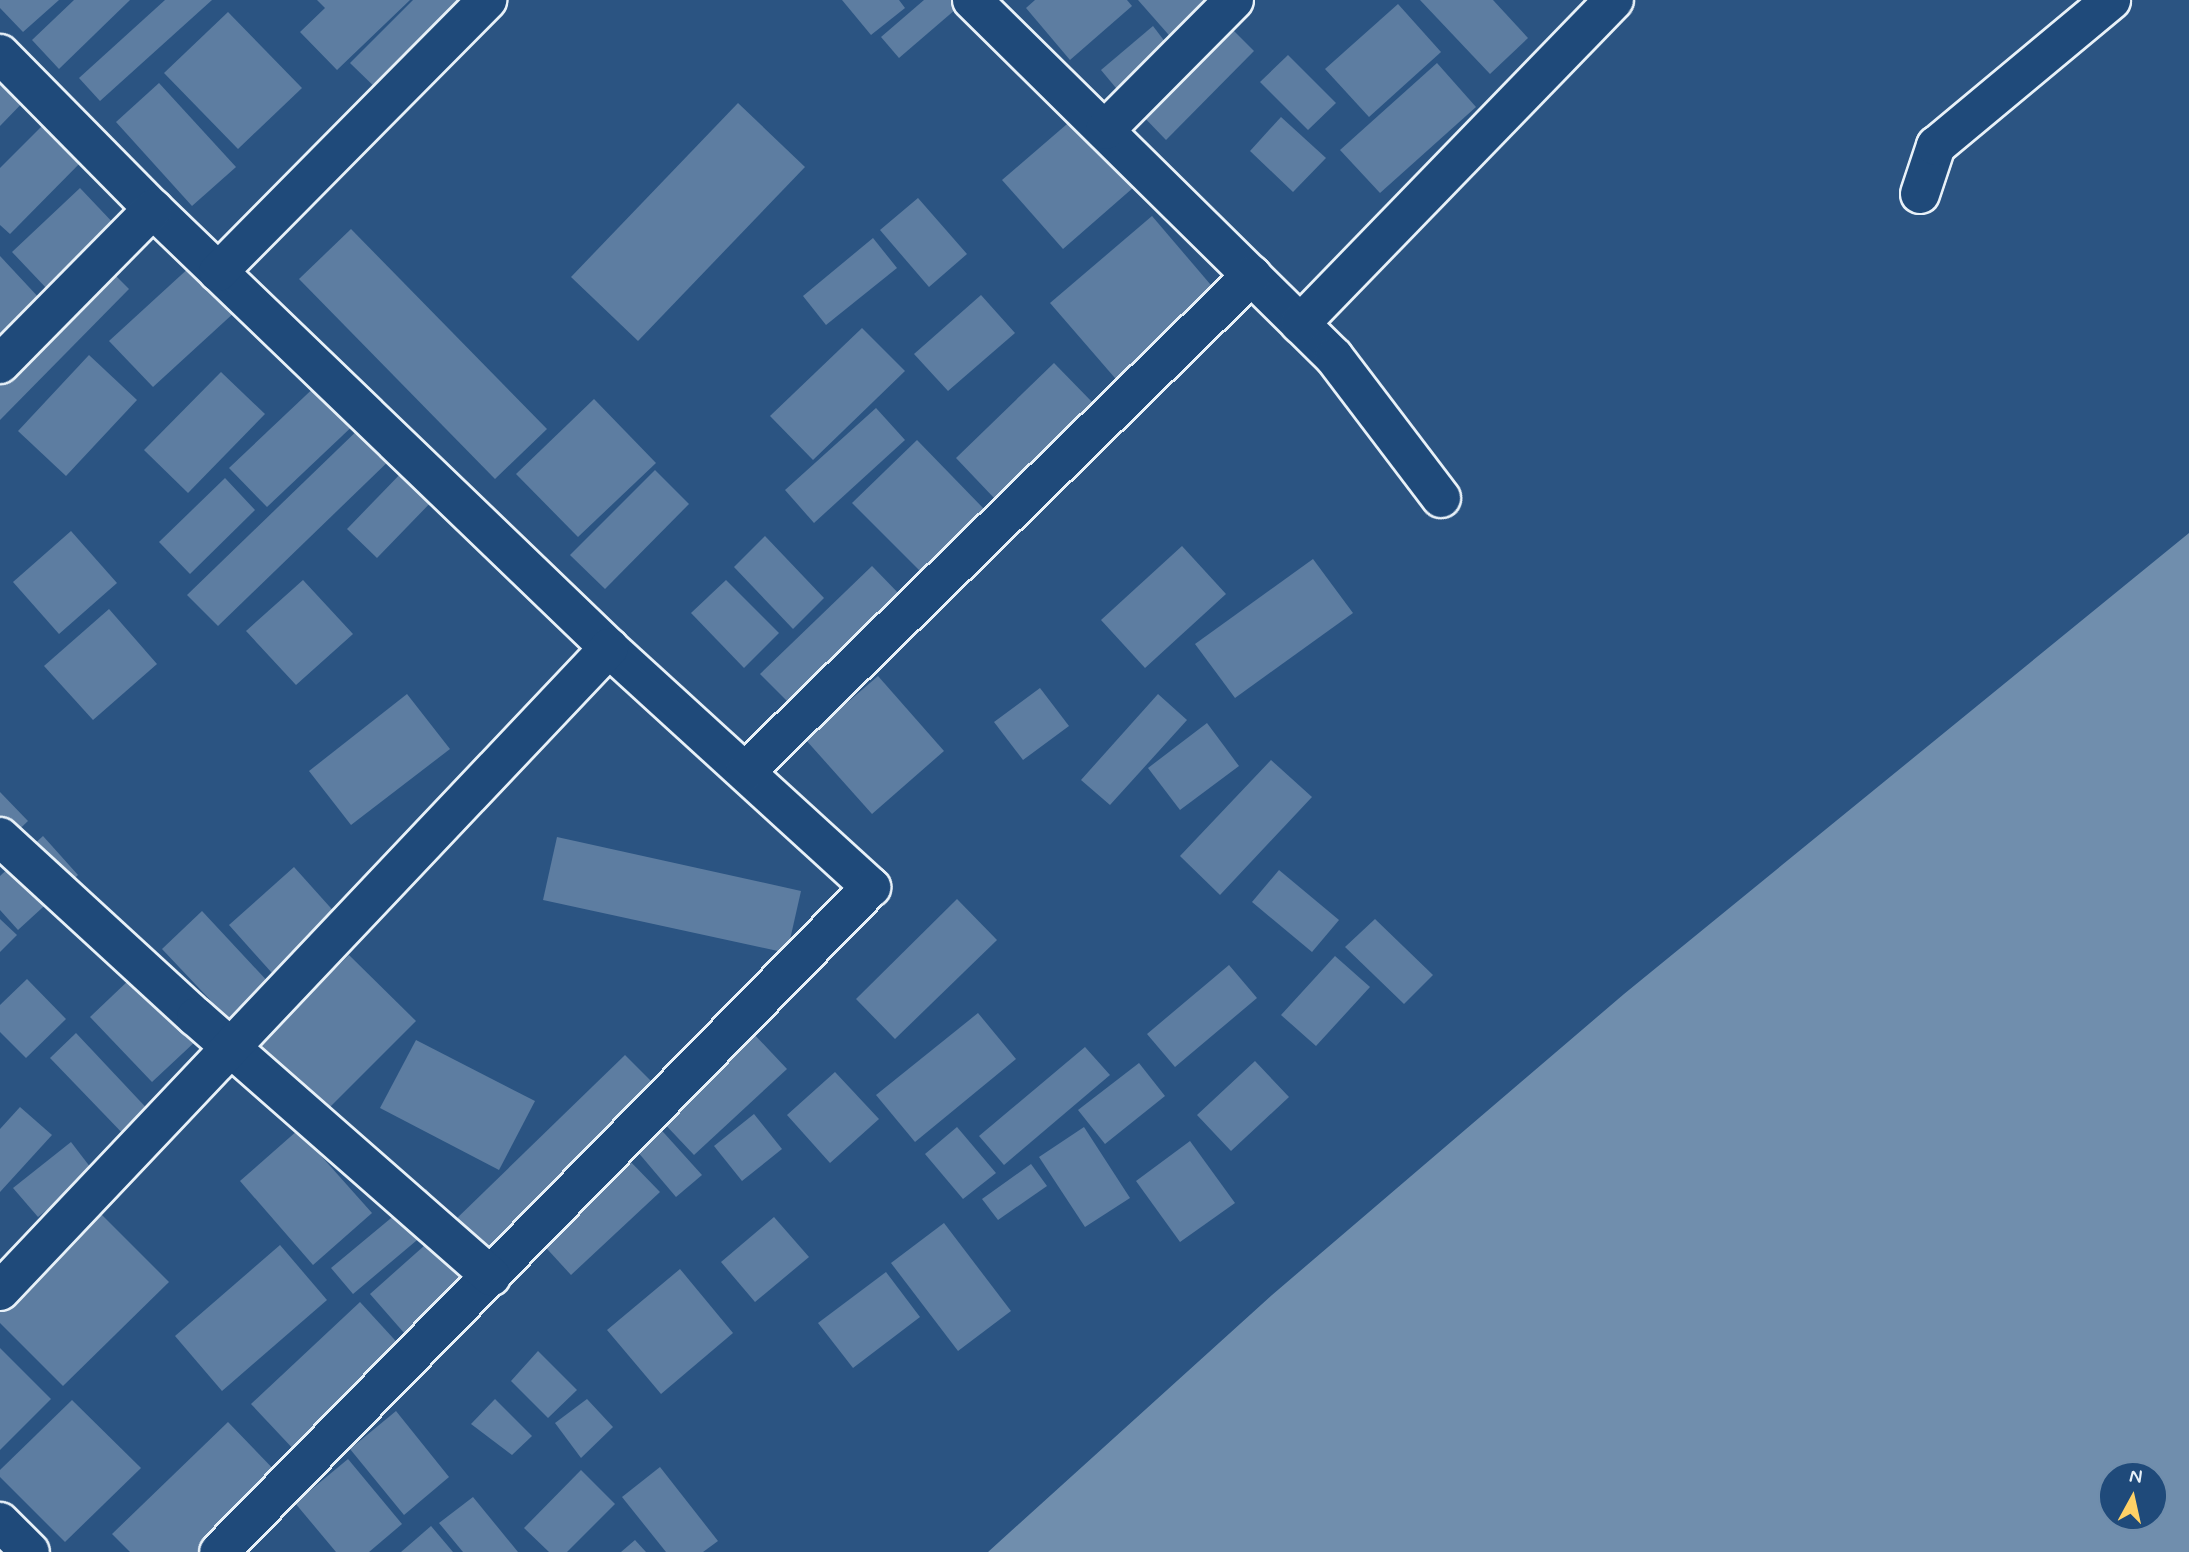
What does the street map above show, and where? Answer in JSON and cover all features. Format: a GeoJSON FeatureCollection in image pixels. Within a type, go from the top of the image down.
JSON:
{"type":"FeatureCollection","features":[{"type":"Feature","properties":{"kind":"street"},"geometry":{"type":"LineString","coordinates":[[218,272],[486,0]]}},
{"type":"Feature","properties":{"kind":"street"},"geometry":{"type":"LineString","coordinates":[[972,0],[1334,356],[1441,498]]}},
{"type":"Feature","properties":{"kind":"street"},"geometry":{"type":"LineString","coordinates":[[1105,130],[1234,0]]}},
{"type":"Feature","properties":{"kind":"street"},"geometry":{"type":"LineString","coordinates":[[1300,324],[1614,0]]}},
{"type":"Feature","properties":{"kind":"street"},"geometry":{"type":"LineString","coordinates":[[1920,194],[1936,146],[2111,0]]}},
{"type":"Feature","properties":{"kind":"street"},"geometry":{"type":"LineString","coordinates":[[0,54],[153,209],[609,648],[871,887],[219,1552]]}},
{"type":"Feature","properties":{"kind":"street"},"geometry":{"type":"LineString","coordinates":[[0,364],[153,209]]}},
{"type":"Feature","properties":{"kind":"street"},"geometry":{"type":"LineString","coordinates":[[745,772],[1252,275]]}},
{"type":"Feature","properties":{"kind":"street"},"geometry":{"type":"LineString","coordinates":[[0,1291],[609,648]]}},
{"type":"Feature","properties":{"kind":"street"},"geometry":{"type":"LineString","coordinates":[[0,837],[491,1276]]}},
{"type":"Feature","properties":{"kind":"street"},"geometry":{"type":"LineString","coordinates":[[0,1522],[30,1552]]}},
{"type":"Feature","properties":{"kind":"water"},"geometry":{"type":"Polygon","coordinates":[[[2189,533],[2189,1552],[988,1552],[1272,1295],[1624,994],[2189,533]]]}},
{"type":"Feature","properties":{"kind":"building"},"geometry":{"type":"Polygon","coordinates":[[[0,0],[59,0],[23,32],[0,8],[0,0]]]}},
{"type":"Feature","properties":{"kind":"building"},"geometry":{"type":"Polygon","coordinates":[[[74,0],[130,0],[59,69],[32,40],[74,0]]]}},
{"type":"Feature","properties":{"kind":"building"},"geometry":{"type":"Polygon","coordinates":[[[165,0],[212,0],[100,101],[79,78],[165,0]]]}},
{"type":"Feature","properties":{"kind":"building"},"geometry":{"type":"Polygon","coordinates":[[[317,0],[410,0],[337,70],[300,32],[325,8],[317,0]]]}},
{"type":"Feature","properties":{"kind":"building"},"geometry":{"type":"Polygon","coordinates":[[[413,0],[479,0],[384,96],[350,63],[413,0]]]}},
{"type":"Feature","properties":{"kind":"building"},"geometry":{"type":"Polygon","coordinates":[[[842,0],[899,0],[905,8],[871,35],[842,0]]]}},
{"type":"Feature","properties":{"kind":"building"},"geometry":{"type":"Polygon","coordinates":[[[924,0],[960,0],[963,3],[899,58],[881,37],[924,0]]]}},
{"type":"Feature","properties":{"kind":"building"},"geometry":{"type":"Polygon","coordinates":[[[1035,0],[1127,0],[1132,6],[1070,60],[1026,8],[1035,0]]]}},
{"type":"Feature","properties":{"kind":"building"},"geometry":{"type":"Polygon","coordinates":[[[1138,0],[1206,0],[1213,8],[1175,42],[1138,0]]]}},
{"type":"Feature","properties":{"kind":"building"},"geometry":{"type":"Polygon","coordinates":[[[1420,0],[1493,0],[1528,38],[1490,74],[1420,0]]]}},
{"type":"Feature","properties":{"kind":"building"},"geometry":{"type":"Polygon","coordinates":[[[1398,4],[1441,52],[1369,117],[1325,69],[1398,4]]]}},
{"type":"Feature","properties":{"kind":"building"},"geometry":{"type":"Polygon","coordinates":[[[228,12],[302,88],[238,149],[164,73],[228,12]]]}},
{"type":"Feature","properties":{"kind":"building"},"geometry":{"type":"Polygon","coordinates":[[[1227,24],[1254,51],[1166,140],[1139,112],[1227,24]]]}},
{"type":"Feature","properties":{"kind":"building"},"geometry":{"type":"Polygon","coordinates":[[[1153,26],[1172,51],[1121,94],[1101,70],[1153,26]]]}},
{"type":"Feature","properties":{"kind":"building"},"geometry":{"type":"Polygon","coordinates":[[[1288,55],[1336,103],[1308,130],[1260,82],[1288,55]]]}},
{"type":"Feature","properties":{"kind":"building"},"geometry":{"type":"Polygon","coordinates":[[[1437,63],[1476,107],[1380,193],[1340,150],[1437,63]]]}},
{"type":"Feature","properties":{"kind":"building"},"geometry":{"type":"Polygon","coordinates":[[[0,67],[30,95],[0,126],[0,67]]]}},
{"type":"Feature","properties":{"kind":"building"},"geometry":{"type":"Polygon","coordinates":[[[159,83],[236,167],[192,206],[116,122],[159,83]]]}},
{"type":"Feature","properties":{"kind":"building"},"geometry":{"type":"Polygon","coordinates":[[[738,103],[805,167],[638,341],[571,277],[738,103]]]}},
{"type":"Feature","properties":{"kind":"building"},"geometry":{"type":"Polygon","coordinates":[[[1281,117],[1326,158],[1293,192],[1250,151],[1281,117]]]}},
{"type":"Feature","properties":{"kind":"building"},"geometry":{"type":"Polygon","coordinates":[[[1074,118],[1134,187],[1063,249],[1002,180],[1074,118]]]}},
{"type":"Feature","properties":{"kind":"building"},"geometry":{"type":"Polygon","coordinates":[[[49,119],[87,156],[10,234],[0,225],[0,168],[49,119]]]}},
{"type":"Feature","properties":{"kind":"building"},"geometry":{"type":"Polygon","coordinates":[[[80,188],[117,227],[49,291],[12,252],[80,188]]]}},
{"type":"Feature","properties":{"kind":"building"},"geometry":{"type":"Polygon","coordinates":[[[918,198],[967,254],[929,287],[880,230],[918,198]]]}},
{"type":"Feature","properties":{"kind":"building"},"geometry":{"type":"Polygon","coordinates":[[[1152,216],[1222,298],[1121,385],[1050,303],[1152,216]]]}},
{"type":"Feature","properties":{"kind":"building"},"geometry":{"type":"Polygon","coordinates":[[[351,229],[547,429],[495,479],[299,279],[351,229]]]}},
{"type":"Feature","properties":{"kind":"building"},"geometry":{"type":"Polygon","coordinates":[[[873,238],[897,268],[826,325],[803,296],[873,238]]]}},
{"type":"Feature","properties":{"kind":"building"},"geometry":{"type":"Polygon","coordinates":[[[0,256],[41,300],[0,336],[0,256]]]}},
{"type":"Feature","properties":{"kind":"building"},"geometry":{"type":"Polygon","coordinates":[[[103,263],[129,289],[0,420],[0,368],[103,263]]]}},
{"type":"Feature","properties":{"kind":"building"},"geometry":{"type":"Polygon","coordinates":[[[192,265],[236,311],[153,387],[109,341],[192,265]]]}},
{"type":"Feature","properties":{"kind":"building"},"geometry":{"type":"Polygon","coordinates":[[[981,295],[1015,333],[948,391],[914,354],[981,295]]]}},
{"type":"Feature","properties":{"kind":"building"},"geometry":{"type":"Polygon","coordinates":[[[862,328],[905,371],[813,460],[770,416],[862,328]]]}},
{"type":"Feature","properties":{"kind":"building"},"geometry":{"type":"Polygon","coordinates":[[[89,355],[137,400],[66,476],[18,431],[89,355]]]}},
{"type":"Feature","properties":{"kind":"building"},"geometry":{"type":"Polygon","coordinates":[[[1054,363],[1094,404],[995,499],[956,458],[1054,363]]]}},
{"type":"Feature","properties":{"kind":"building"},"geometry":{"type":"Polygon","coordinates":[[[221,372],[265,414],[188,493],[144,450],[221,372]]]}},
{"type":"Feature","properties":{"kind":"building"},"geometry":{"type":"Polygon","coordinates":[[[322,380],[360,419],[267,507],[229,468],[322,380]]]}},
{"type":"Feature","properties":{"kind":"building"},"geometry":{"type":"Polygon","coordinates":[[[594,399],[656,463],[578,537],[516,474],[594,399]]]}},
{"type":"Feature","properties":{"kind":"building"},"geometry":{"type":"Polygon","coordinates":[[[876,408],[905,440],[814,523],[785,490],[876,408]]]}},
{"type":"Feature","properties":{"kind":"building"},"geometry":{"type":"Polygon","coordinates":[[[366,422],[397,453],[218,626],[187,595],[366,422]]]}},
{"type":"Feature","properties":{"kind":"building"},"geometry":{"type":"Polygon","coordinates":[[[917,440],[984,509],[920,571],[852,503],[917,440]]]}},
{"type":"Feature","properties":{"kind":"building"},"geometry":{"type":"Polygon","coordinates":[[[407,467],[437,496],[377,558],[347,529],[407,467]]]}},
{"type":"Feature","properties":{"kind":"building"},"geometry":{"type":"Polygon","coordinates":[[[655,470],[689,504],[605,589],[570,555],[655,470]]]}},
{"type":"Feature","properties":{"kind":"building"},"geometry":{"type":"Polygon","coordinates":[[[225,478],[255,510],[190,574],[159,542],[225,478]]]}},
{"type":"Feature","properties":{"kind":"building"},"geometry":{"type":"Polygon","coordinates":[[[71,531],[117,583],[59,634],[13,582],[71,531]]]}},
{"type":"Feature","properties":{"kind":"building"},"geometry":{"type":"Polygon","coordinates":[[[765,536],[824,598],[793,629],[734,567],[765,536]]]}},
{"type":"Feature","properties":{"kind":"building"},"geometry":{"type":"Polygon","coordinates":[[[1182,546],[1226,594],[1145,668],[1101,620],[1182,546]]]}},
{"type":"Feature","properties":{"kind":"building"},"geometry":{"type":"Polygon","coordinates":[[[1313,559],[1353,613],[1235,698],[1195,644],[1313,559]]]}},
{"type":"Feature","properties":{"kind":"building"},"geometry":{"type":"Polygon","coordinates":[[[872,566],[904,599],[793,707],[760,674],[872,566]]]}},
{"type":"Feature","properties":{"kind":"building"},"geometry":{"type":"Polygon","coordinates":[[[303,580],[353,634],[296,685],[246,631],[303,580]]]}},
{"type":"Feature","properties":{"kind":"building"},"geometry":{"type":"Polygon","coordinates":[[[726,580],[779,633],[744,668],[691,613],[726,580]]]}},
{"type":"Feature","properties":{"kind":"building"},"geometry":{"type":"Polygon","coordinates":[[[109,609],[157,664],[93,720],[44,666],[109,609]]]}},
{"type":"Feature","properties":{"kind":"building"},"geometry":{"type":"Polygon","coordinates":[[[878,676],[944,751],[872,814],[805,739],[878,676]]]}},
{"type":"Feature","properties":{"kind":"building"},"geometry":{"type":"Polygon","coordinates":[[[1040,688],[1069,726],[1023,760],[994,722],[1040,688]]]}},
{"type":"Feature","properties":{"kind":"building"},"geometry":{"type":"Polygon","coordinates":[[[407,694],[450,749],[351,825],[309,771],[407,694]]]}},
{"type":"Feature","properties":{"kind":"building"},"geometry":{"type":"Polygon","coordinates":[[[1158,694],[1187,720],[1110,805],[1081,780],[1158,694]]]}},
{"type":"Feature","properties":{"kind":"building"},"geometry":{"type":"Polygon","coordinates":[[[1207,723],[1239,766],[1180,810],[1148,768],[1207,723]]]}},
{"type":"Feature","properties":{"kind":"building"},"geometry":{"type":"Polygon","coordinates":[[[1271,760],[1312,797],[1220,895],[1180,856],[1271,760]]]}},
{"type":"Feature","properties":{"kind":"building"},"geometry":{"type":"Polygon","coordinates":[[[0,792],[28,821],[0,848],[0,792]]]}},
{"type":"Feature","properties":{"kind":"building"},"geometry":{"type":"Polygon","coordinates":[[[43,836],[78,875],[18,930],[0,910],[0,876],[43,836]]]}},
{"type":"Feature","properties":{"kind":"building"},"geometry":{"type":"Polygon","coordinates":[[[557,837],[801,891],[787,953],[543,900],[557,837]]]}},
{"type":"Feature","properties":{"kind":"building"},"geometry":{"type":"Polygon","coordinates":[[[294,867],[338,916],[272,973],[229,925],[294,867]]]}},
{"type":"Feature","properties":{"kind":"building"},"geometry":{"type":"Polygon","coordinates":[[[1279,870],[1339,920],[1312,952],[1252,902],[1279,870]]]}},
{"type":"Feature","properties":{"kind":"building"},"geometry":{"type":"Polygon","coordinates":[[[957,899],[997,940],[895,1039],[856,999],[957,899]]]}},
{"type":"Feature","properties":{"kind":"building"},"geometry":{"type":"Polygon","coordinates":[[[202,911],[271,985],[231,1022],[162,949],[202,911]]]}},
{"type":"Feature","properties":{"kind":"building"},"geometry":{"type":"Polygon","coordinates":[[[0,919],[17,935],[0,952],[0,919]]]}},
{"type":"Feature","properties":{"kind":"building"},"geometry":{"type":"Polygon","coordinates":[[[1375,919],[1433,975],[1404,1004],[1345,947],[1375,919]]]}},
{"type":"Feature","properties":{"kind":"building"},"geometry":{"type":"Polygon","coordinates":[[[349,955],[416,1021],[326,1111],[259,1044],[349,955]]]}},
{"type":"Feature","properties":{"kind":"building"},"geometry":{"type":"Polygon","coordinates":[[[1335,956],[1370,987],[1316,1046],[1281,1015],[1335,956]]]}},
{"type":"Feature","properties":{"kind":"building"},"geometry":{"type":"Polygon","coordinates":[[[151,959],[213,1025],[152,1082],[90,1017],[151,959]]]}},
{"type":"Feature","properties":{"kind":"building"},"geometry":{"type":"Polygon","coordinates":[[[1229,965],[1257,998],[1175,1067],[1147,1034],[1229,965]]]}},
{"type":"Feature","properties":{"kind":"building"},"geometry":{"type":"Polygon","coordinates":[[[27,979],[66,1019],[26,1058],[0,1032],[0,1005],[27,979]]]}},
{"type":"Feature","properties":{"kind":"building"},"geometry":{"type":"Polygon","coordinates":[[[978,1013],[1016,1059],[915,1142],[876,1095],[978,1013]]]}},
{"type":"Feature","properties":{"kind":"building"},"geometry":{"type":"Polygon","coordinates":[[[752,1032],[787,1069],[694,1155],[660,1119],[752,1032]]]}},
{"type":"Feature","properties":{"kind":"building"},"geometry":{"type":"Polygon","coordinates":[[[76,1033],[154,1116],[128,1139],[50,1058],[76,1033]]]}},
{"type":"Feature","properties":{"kind":"building"},"geometry":{"type":"Polygon","coordinates":[[[416,1040],[535,1101],[499,1170],[380,1108],[416,1040]]]}},
{"type":"Feature","properties":{"kind":"building"},"geometry":{"type":"Polygon","coordinates":[[[1085,1047],[1110,1075],[1004,1165],[979,1136],[1085,1047]]]}},
{"type":"Feature","properties":{"kind":"building"},"geometry":{"type":"Polygon","coordinates":[[[625,1055],[662,1092],[489,1259],[452,1223],[625,1055]]]}},
{"type":"Feature","properties":{"kind":"building"},"geometry":{"type":"Polygon","coordinates":[[[1255,1061],[1289,1097],[1231,1151],[1197,1115],[1255,1061]]]}},
{"type":"Feature","properties":{"kind":"building"},"geometry":{"type":"Polygon","coordinates":[[[1139,1063],[1165,1096],[1105,1144],[1078,1110],[1139,1063]]]}},
{"type":"Feature","properties":{"kind":"building"},"geometry":{"type":"Polygon","coordinates":[[[835,1072],[879,1119],[830,1163],[787,1115],[835,1072]]]}},
{"type":"Feature","properties":{"kind":"building"},"geometry":{"type":"Polygon","coordinates":[[[20,1107],[52,1135],[0,1192],[0,1129],[20,1107]]]}},
{"type":"Feature","properties":{"kind":"building"},"geometry":{"type":"Polygon","coordinates":[[[754,1114],[782,1149],[742,1181],[714,1146],[754,1114]]]}},
{"type":"Feature","properties":{"kind":"building"},"geometry":{"type":"Polygon","coordinates":[[[655,1123],[702,1175],[676,1197],[631,1144],[655,1123]]]}},
{"type":"Feature","properties":{"kind":"building"},"geometry":{"type":"Polygon","coordinates":[[[957,1127],[996,1173],[963,1199],[925,1154],[957,1127]]]}},
{"type":"Feature","properties":{"kind":"building"},"geometry":{"type":"Polygon","coordinates":[[[1084,1127],[1130,1198],[1085,1227],[1039,1157],[1084,1127]]]}},
{"type":"Feature","properties":{"kind":"building"},"geometry":{"type":"Polygon","coordinates":[[[298,1130],[372,1213],[313,1265],[240,1181],[298,1130]]]}},
{"type":"Feature","properties":{"kind":"building"},"geometry":{"type":"Polygon","coordinates":[[[1190,1141],[1235,1203],[1180,1242],[1136,1181],[1190,1141]]]}},
{"type":"Feature","properties":{"kind":"building"},"geometry":{"type":"Polygon","coordinates":[[[71,1142],[94,1172],[38,1217],[13,1188],[71,1142]]]}},
{"type":"Feature","properties":{"kind":"building"},"geometry":{"type":"Polygon","coordinates":[[[626,1157],[660,1192],[571,1275],[538,1239],[626,1157]]]}},
{"type":"Feature","properties":{"kind":"building"},"geometry":{"type":"Polygon","coordinates":[[[1031,1164],[1047,1186],[998,1220],[982,1199],[1031,1164]]]}},
{"type":"Feature","properties":{"kind":"building"},"geometry":{"type":"Polygon","coordinates":[[[426,1189],[448,1214],[353,1294],[331,1268],[426,1189]]]}},
{"type":"Feature","properties":{"kind":"building"},"geometry":{"type":"Polygon","coordinates":[[[99,1212],[169,1282],[63,1386],[0,1323],[0,1310],[99,1212]]]}},
{"type":"Feature","properties":{"kind":"building"},"geometry":{"type":"Polygon","coordinates":[[[774,1217],[809,1257],[755,1302],[721,1262],[774,1217]]]}},
{"type":"Feature","properties":{"kind":"building"},"geometry":{"type":"Polygon","coordinates":[[[944,1223],[1011,1311],[958,1351],[891,1263],[944,1223]]]}},
{"type":"Feature","properties":{"kind":"building"},"geometry":{"type":"Polygon","coordinates":[[[443,1229],[478,1269],[405,1334],[370,1294],[443,1229]]]}},
{"type":"Feature","properties":{"kind":"building"},"geometry":{"type":"Polygon","coordinates":[[[280,1245],[327,1300],[222,1391],[175,1336],[280,1245]]]}},
{"type":"Feature","properties":{"kind":"building"},"geometry":{"type":"Polygon","coordinates":[[[680,1269],[733,1333],[661,1394],[607,1330],[680,1269]]]}},
{"type":"Feature","properties":{"kind":"building"},"geometry":{"type":"Polygon","coordinates":[[[886,1272],[920,1317],[853,1368],[818,1323],[886,1272]]]}},
{"type":"Feature","properties":{"kind":"building"},"geometry":{"type":"Polygon","coordinates":[[[360,1302],[404,1350],[296,1452],[251,1404],[360,1302]]]}},
{"type":"Feature","properties":{"kind":"building"},"geometry":{"type":"Polygon","coordinates":[[[0,1348],[51,1399],[0,1450],[0,1348]]]}},
{"type":"Feature","properties":{"kind":"building"},"geometry":{"type":"Polygon","coordinates":[[[538,1351],[577,1390],[548,1418],[511,1381],[538,1351]]]}},
{"type":"Feature","properties":{"kind":"building"},"geometry":{"type":"Polygon","coordinates":[[[495,1399],[532,1436],[512,1455],[471,1424],[495,1399]]]}},
{"type":"Feature","properties":{"kind":"building"},"geometry":{"type":"Polygon","coordinates":[[[587,1399],[613,1427],[581,1458],[555,1423],[587,1399]]]}},
{"type":"Feature","properties":{"kind":"building"},"geometry":{"type":"Polygon","coordinates":[[[72,1400],[141,1468],[65,1542],[0,1477],[0,1470],[72,1400]]]}},
{"type":"Feature","properties":{"kind":"building"},"geometry":{"type":"Polygon","coordinates":[[[396,1411],[449,1477],[404,1515],[350,1449],[396,1411]]]}},
{"type":"Feature","properties":{"kind":"building"},"geometry":{"type":"Polygon","coordinates":[[[228,1422],[281,1477],[203,1552],[130,1552],[112,1534],[228,1422]]]}},
{"type":"Feature","properties":{"kind":"building"},"geometry":{"type":"Polygon","coordinates":[[[348,1459],[402,1524],[369,1552],[336,1552],[295,1503],[348,1459]]]}},
{"type":"Feature","properties":{"kind":"building"},"geometry":{"type":"Polygon","coordinates":[[[660,1467],[718,1541],[703,1552],[666,1552],[622,1497],[660,1467]]]}},
{"type":"Feature","properties":{"kind":"building"},"geometry":{"type":"Polygon","coordinates":[[[581,1470],[615,1504],[567,1552],[549,1552],[524,1528],[581,1470]]]}},
{"type":"Feature","properties":{"kind":"building"},"geometry":{"type":"Polygon","coordinates":[[[473,1497],[518,1552],[463,1552],[439,1523],[473,1497]]]}},
{"type":"Feature","properties":{"kind":"building"},"geometry":{"type":"Polygon","coordinates":[[[431,1526],[453,1552],[401,1552],[431,1526]]]}},
{"type":"Feature","properties":{"kind":"building"},"geometry":{"type":"Polygon","coordinates":[[[635,1540],[646,1552],[621,1552],[635,1540]]]}}]}
